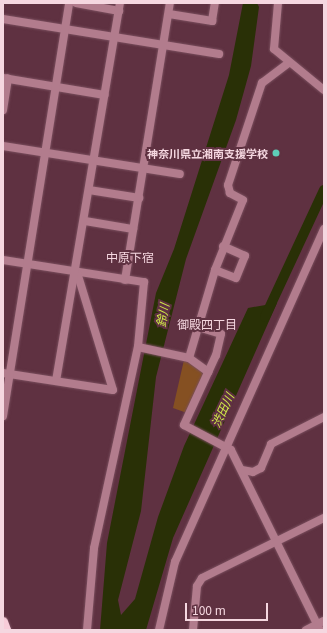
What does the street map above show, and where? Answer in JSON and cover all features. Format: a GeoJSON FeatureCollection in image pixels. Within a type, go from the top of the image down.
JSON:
{"type":"FeatureCollection","features":[{"type":"Feature","properties":{"kind":"main road"},"geometry":{"type":"LineString","coordinates":[[3,622],[6,630]]}},
{"type":"Feature","properties":{"kind":"street"},"geometry":{"type":"LineString","coordinates":[[3,416],[7,373],[27,264],[54,87],[69,3]]}},
{"type":"Feature","properties":{"kind":"street"},"geometry":{"type":"LineString","coordinates":[[56,381],[73,278],[77,272],[89,190],[120,7],[76,3]]}},
{"type":"Feature","properties":{"kind":"street"},"geometry":{"type":"LineString","coordinates":[[125,280],[170,3]]}},
{"type":"Feature","properties":{"kind":"street"},"geometry":{"type":"LineString","coordinates":[[169,14],[212,21],[215,3]]}},
{"type":"Feature","properties":{"kind":"street"},"geometry":{"type":"LineString","coordinates":[[278,3],[272,40],[274,49],[289,63],[324,90]]}},
{"type":"Feature","properties":{"kind":"street"},"geometry":{"type":"LineString","coordinates":[[3,19],[219,54]]}},
{"type":"Feature","properties":{"kind":"street"},"geometry":{"type":"LineString","coordinates":[[189,358],[198,327],[202,300],[243,200],[230,192],[228,184],[262,83],[289,63]]}},
{"type":"Feature","properties":{"kind":"street"},"geometry":{"type":"LineString","coordinates":[[3,110],[6,78],[105,95]]}},
{"type":"Feature","properties":{"kind":"street"},"geometry":{"type":"LineString","coordinates":[[3,146],[180,174]]}},
{"type":"Feature","properties":{"kind":"street"},"geometry":{"type":"LineString","coordinates":[[89,190],[138,198]]}},
{"type":"Feature","properties":{"kind":"street"},"geometry":{"type":"LineString","coordinates":[[85,221],[133,229]]}},
{"type":"Feature","properties":{"kind":"street"},"geometry":{"type":"LineString","coordinates":[[159,630],[175,562],[324,229]]}},
{"type":"Feature","properties":{"kind":"street"},"geometry":{"type":"LineString","coordinates":[[215,270],[236,278],[246,256],[224,246]]}},
{"type":"Feature","properties":{"kind":"street"},"geometry":{"type":"LineString","coordinates":[[3,260],[144,282],[138,347],[98,525],[89,582],[87,630]]}},
{"type":"Feature","properties":{"kind":"street"},"geometry":{"type":"LineString","coordinates":[[7,373],[112,390],[77,272]]}},
{"type":"Feature","properties":{"kind":"street"},"geometry":{"type":"LineString","coordinates":[[198,327],[221,334],[208,372],[184,425],[227,445],[242,470],[275,541],[320,625],[306,630]]}},
{"type":"Feature","properties":{"kind":"street"},"geometry":{"type":"LineString","coordinates":[[138,347],[189,358],[208,372]]}},
{"type":"Feature","properties":{"kind":"street"},"geometry":{"type":"LineString","coordinates":[[242,470],[254,472],[261,468],[271,444],[324,417]]}},
{"type":"Feature","properties":{"kind":"street"},"geometry":{"type":"LineString","coordinates":[[193,630],[197,586],[202,578],[324,518]]}},
{"type":"Feature","properties":{"kind":"shaded area"},"geometry":{"type":"Polygon","coordinates":[[[184,360],[205,373],[187,413],[173,408],[184,360]]]}},
{"type":"Feature","properties":{"kind":"water","name":"鈴川"},"geometry":{"type":"Polygon","coordinates":[[[243,3],[257,3],[259,7],[251,66],[236,120],[186,259],[156,377],[141,511],[118,600],[121,615],[135,599],[158,517],[184,446],[248,308],[277,303],[173,538],[146,630],[100,630],[107,543],[156,293],[174,249],[229,75],[243,3]]]}},
{"type":"Feature","properties":{"kind":"waterway","name":"渋田川"},"geometry":{"type":"LineString","coordinates":[[265,317],[324,190]]}},
{"type":"Feature","properties":{"kind":"place","name":"神奈川県立湘南支援学校"},"geometry":{"type":"Point","coordinates":[276,153]}},
{"type":"Feature","properties":{"kind":"district","name":"中原下宿"},"geometry":{"type":"Point","coordinates":[130,257]}},
{"type":"Feature","properties":{"kind":"district","name":"御殿四丁目"},"geometry":{"type":"Point","coordinates":[207,324]}}]}
